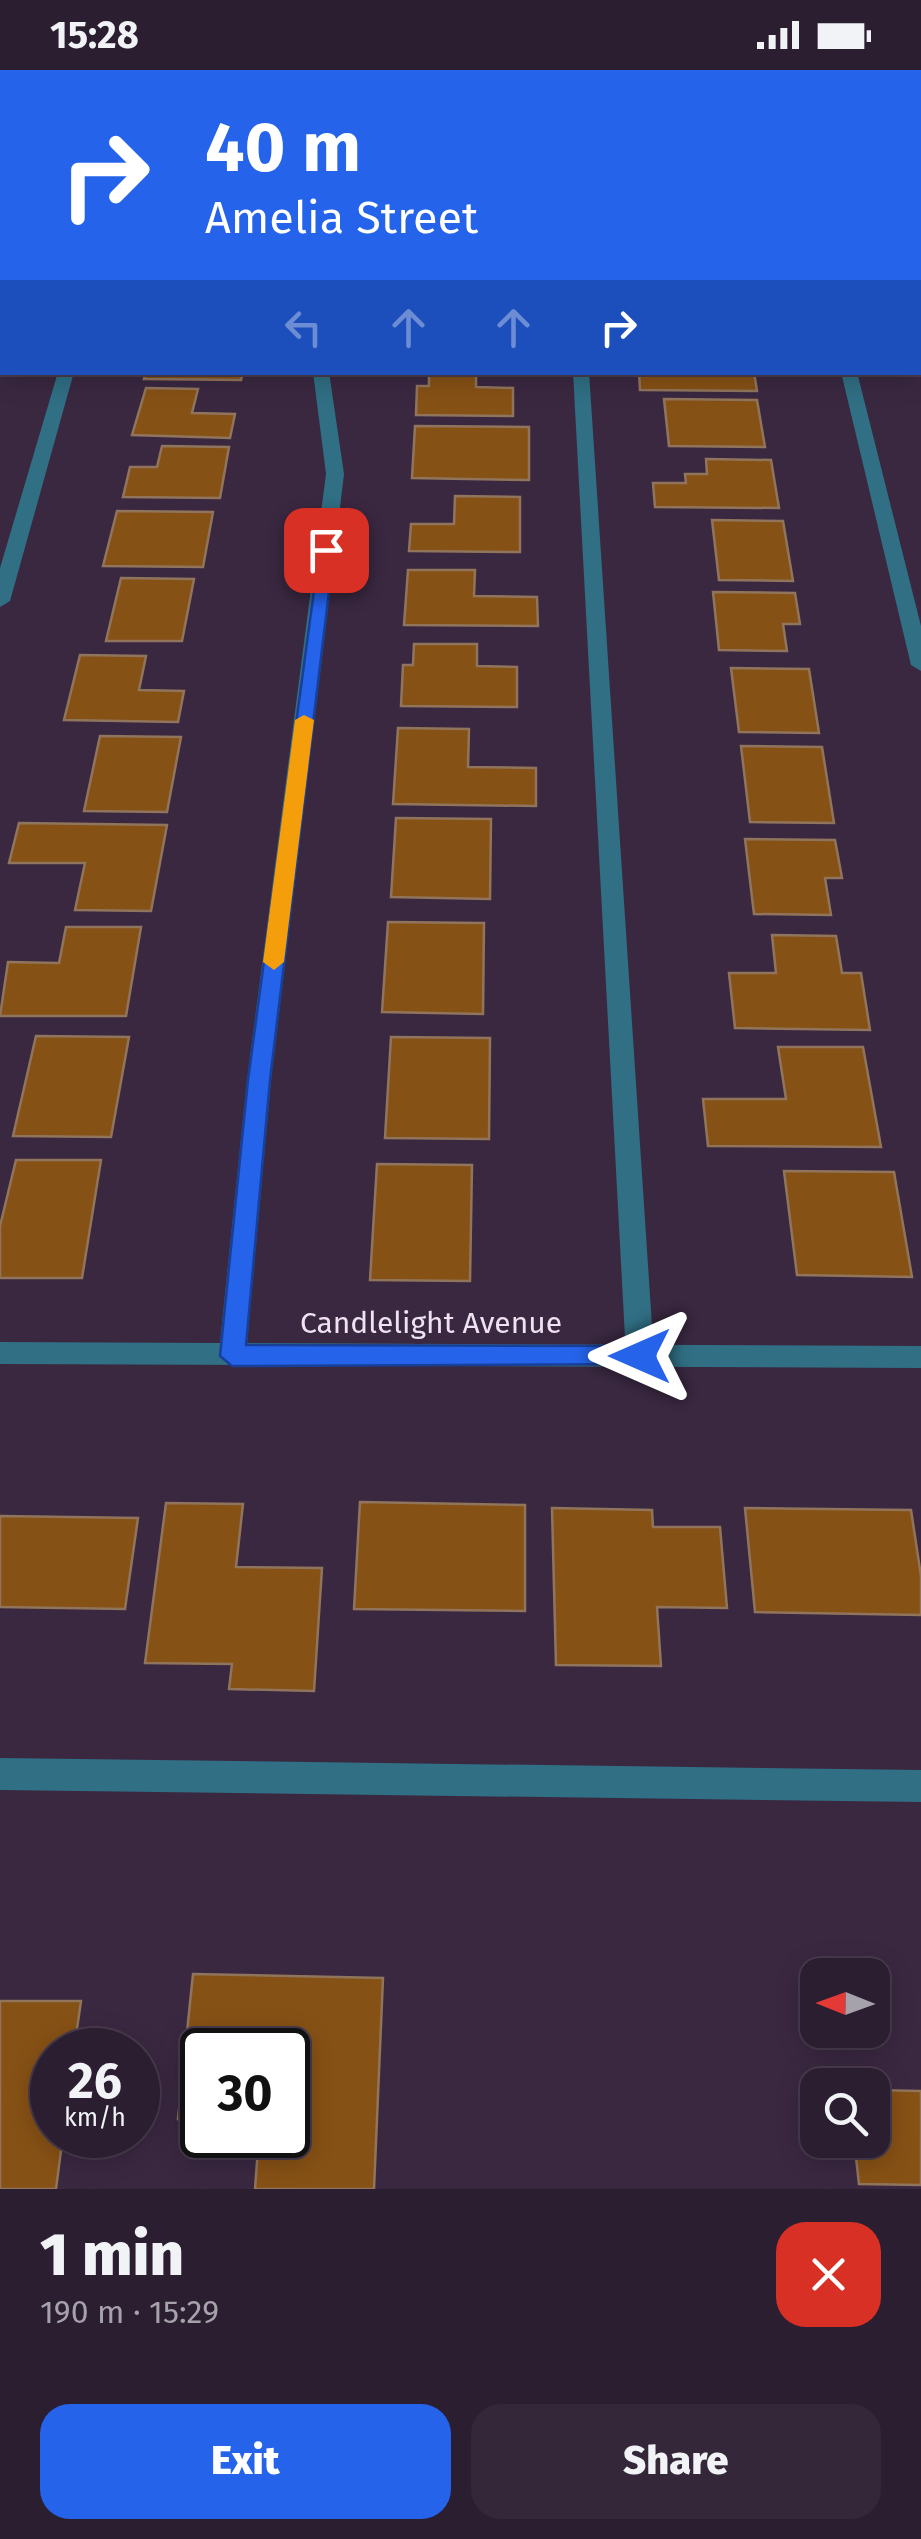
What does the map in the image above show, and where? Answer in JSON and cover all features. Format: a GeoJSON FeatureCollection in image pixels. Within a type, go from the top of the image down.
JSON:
{"type":"FeatureCollection","features":[{"type":"Feature","properties":{"kind":"street"},"geometry":{"type":"LineString","coordinates":[[0,601],[65,375]]}},
{"type":"Feature","properties":{"kind":"street"},"geometry":{"type":"LineString","coordinates":[[232,1356],[259,1080],[336,474],[321,375]]}},
{"type":"Feature","properties":{"kind":"street"},"geometry":{"type":"LineString","coordinates":[[582,375],[640,1356]]}},
{"type":"Feature","properties":{"kind":"street"},"geometry":{"type":"LineString","coordinates":[[850,375],[921,665]]}},
{"type":"Feature","properties":{"kind":"street","name":"Candlelight Avenue"},"geometry":{"type":"LineString","coordinates":[[0,1353],[921,1357]]}},
{"type":"Feature","properties":{"kind":"street"},"geometry":{"type":"LineString","coordinates":[[0,1774],[921,1786]]}},
{"type":"Feature","properties":{"kind":"building"},"geometry":{"type":"Polygon","coordinates":[[[145,375],[242,375],[241,380],[144,379],[145,375]]]}},
{"type":"Feature","properties":{"kind":"building"},"geometry":{"type":"Polygon","coordinates":[[[429,375],[476,375],[476,387],[513,388],[513,416],[416,415],[417,386],[429,386],[429,375]]]}},
{"type":"Feature","properties":{"kind":"building"},"geometry":{"type":"Polygon","coordinates":[[[639,375],[754,375],[757,391],[640,390],[639,375]]]}},
{"type":"Feature","properties":{"kind":"building"},"geometry":{"type":"Polygon","coordinates":[[[146,388],[198,389],[192,413],[235,414],[230,438],[132,435],[146,388]]]}},
{"type":"Feature","properties":{"kind":"building"},"geometry":{"type":"Polygon","coordinates":[[[664,399],[757,400],[765,447],[669,446],[664,399]]]}},
{"type":"Feature","properties":{"kind":"building"},"geometry":{"type":"Polygon","coordinates":[[[415,426],[529,427],[529,480],[412,478],[415,426]]]}},
{"type":"Feature","properties":{"kind":"building"},"geometry":{"type":"Polygon","coordinates":[[[162,446],[229,447],[220,498],[123,497],[130,467],[157,467],[162,446]]]}},
{"type":"Feature","properties":{"kind":"building"},"geometry":{"type":"Polygon","coordinates":[[[706,459],[771,460],[779,508],[655,507],[653,483],[686,483],[685,474],[707,474],[706,459]]]}},
{"type":"Feature","properties":{"kind":"building"},"geometry":{"type":"Polygon","coordinates":[[[455,496],[520,497],[520,552],[409,551],[411,524],[454,524],[455,496]]]}},
{"type":"Feature","properties":{"kind":"building"},"geometry":{"type":"Polygon","coordinates":[[[117,511],[213,512],[203,567],[103,566],[117,511]]]}},
{"type":"Feature","properties":{"kind":"building"},"geometry":{"type":"Polygon","coordinates":[[[712,520],[783,521],[793,581],[719,580],[712,520]]]}},
{"type":"Feature","properties":{"kind":"building"},"geometry":{"type":"Polygon","coordinates":[[[408,570],[475,570],[474,596],[537,597],[538,626],[404,625],[408,570]]]}},
{"type":"Feature","properties":{"kind":"building"},"geometry":{"type":"Polygon","coordinates":[[[121,578],[194,579],[182,641],[106,641],[121,578]]]}},
{"type":"Feature","properties":{"kind":"building"},"geometry":{"type":"Polygon","coordinates":[[[713,592],[795,593],[800,624],[783,624],[787,651],[719,650],[713,592]]]}},
{"type":"Feature","properties":{"kind":"building"},"geometry":{"type":"Polygon","coordinates":[[[414,644],[477,644],[477,666],[517,667],[517,707],[401,706],[403,665],[413,665],[414,644]]]}},
{"type":"Feature","properties":{"kind":"building"},"geometry":{"type":"Polygon","coordinates":[[[80,655],[146,656],[139,690],[184,691],[178,722],[64,720],[80,655]]]}},
{"type":"Feature","properties":{"kind":"building"},"geometry":{"type":"Polygon","coordinates":[[[731,668],[809,669],[819,733],[739,732],[731,668]]]}},
{"type":"Feature","properties":{"kind":"building"},"geometry":{"type":"Polygon","coordinates":[[[398,728],[469,729],[468,767],[536,768],[536,806],[393,804],[398,728]]]}},
{"type":"Feature","properties":{"kind":"building"},"geometry":{"type":"Polygon","coordinates":[[[100,736],[181,737],[167,812],[84,811],[100,736]]]}},
{"type":"Feature","properties":{"kind":"building"},"geometry":{"type":"Polygon","coordinates":[[[741,746],[822,747],[834,823],[750,822],[741,746]]]}},
{"type":"Feature","properties":{"kind":"building"},"geometry":{"type":"Polygon","coordinates":[[[396,818],[491,819],[490,899],[391,897],[396,818]]]}},
{"type":"Feature","properties":{"kind":"building"},"geometry":{"type":"Polygon","coordinates":[[[19,823],[167,825],[151,911],[75,910],[85,863],[9,863],[19,823]]]}},
{"type":"Feature","properties":{"kind":"building"},"geometry":{"type":"Polygon","coordinates":[[[745,839],[835,840],[842,878],[825,878],[831,915],[754,914],[745,839]]]}},
{"type":"Feature","properties":{"kind":"building"},"geometry":{"type":"Polygon","coordinates":[[[388,922],[484,923],[483,1014],[382,1012],[388,922]]]}},
{"type":"Feature","properties":{"kind":"building"},"geometry":{"type":"Polygon","coordinates":[[[66,927],[141,927],[126,1016],[0,1016],[8,962],[59,963],[66,927]]]}},
{"type":"Feature","properties":{"kind":"building"},"geometry":{"type":"Polygon","coordinates":[[[772,935],[836,936],[842,973],[861,973],[870,1030],[735,1028],[729,973],[776,973],[772,935]]]}},
{"type":"Feature","properties":{"kind":"building"},"geometry":{"type":"Polygon","coordinates":[[[36,1036],[129,1037],[111,1137],[13,1136],[36,1036]]]}},
{"type":"Feature","properties":{"kind":"building"},"geometry":{"type":"Polygon","coordinates":[[[391,1037],[490,1038],[489,1139],[385,1138],[391,1037]]]}},
{"type":"Feature","properties":{"kind":"building"},"geometry":{"type":"Polygon","coordinates":[[[778,1047],[863,1047],[881,1147],[708,1146],[703,1099],[786,1099],[778,1047]]]}},
{"type":"Feature","properties":{"kind":"building"},"geometry":{"type":"Polygon","coordinates":[[[16,1160],[101,1160],[82,1278],[0,1278],[0,1226],[16,1160]]]}},
{"type":"Feature","properties":{"kind":"building"},"geometry":{"type":"Polygon","coordinates":[[[377,1164],[472,1165],[470,1281],[370,1280],[377,1164]]]}},
{"type":"Feature","properties":{"kind":"building"},"geometry":{"type":"Polygon","coordinates":[[[784,1171],[894,1172],[912,1277],[797,1275],[784,1171]]]}},
{"type":"Feature","properties":{"kind":"building"},"geometry":{"type":"Polygon","coordinates":[[[360,1502],[525,1505],[525,1611],[354,1609],[360,1502]]]}},
{"type":"Feature","properties":{"kind":"building"},"geometry":{"type":"Polygon","coordinates":[[[166,1503],[243,1504],[236,1567],[322,1568],[314,1691],[229,1689],[232,1664],[145,1663],[166,1503]]]}},
{"type":"Feature","properties":{"kind":"building"},"geometry":{"type":"Polygon","coordinates":[[[552,1508],[652,1510],[653,1527],[720,1527],[727,1608],[657,1607],[661,1666],[556,1665],[552,1508]]]}},
{"type":"Feature","properties":{"kind":"building"},"geometry":{"type":"Polygon","coordinates":[[[745,1508],[911,1510],[921,1576],[921,1615],[755,1612],[745,1508]]]}},
{"type":"Feature","properties":{"kind":"building"},"geometry":{"type":"Polygon","coordinates":[[[0,1516],[138,1518],[125,1609],[0,1607],[0,1516]]]}},
{"type":"Feature","properties":{"kind":"building"},"geometry":{"type":"Polygon","coordinates":[[[193,1974],[383,1978],[374,2189],[255,2189],[257,2158],[310,2158],[310,2028],[187,2028],[193,1974]]]}},
{"type":"Feature","properties":{"kind":"building"},"geometry":{"type":"Polygon","coordinates":[[[0,2001],[81,2001],[77,2028],[30,2028],[30,2158],[60,2158],[56,2189],[0,2189],[0,2001]]]}},
{"type":"Feature","properties":{"kind":"building"},"geometry":{"type":"Polygon","coordinates":[[[890,2090],[921,2091],[921,2185],[859,2184],[856,2158],[890,2158],[890,2090]]]}},
{"type":"Feature","properties":{"kind":"slow traffic"},"geometry":{"type":"LineString","coordinates":[[274,962],[304,720]]}},
{"type":"Feature","properties":{"kind":"route"},"geometry":{"type":"LineString","coordinates":[[326,550],[259,1080],[232,1356],[640,1356]]}}]}
